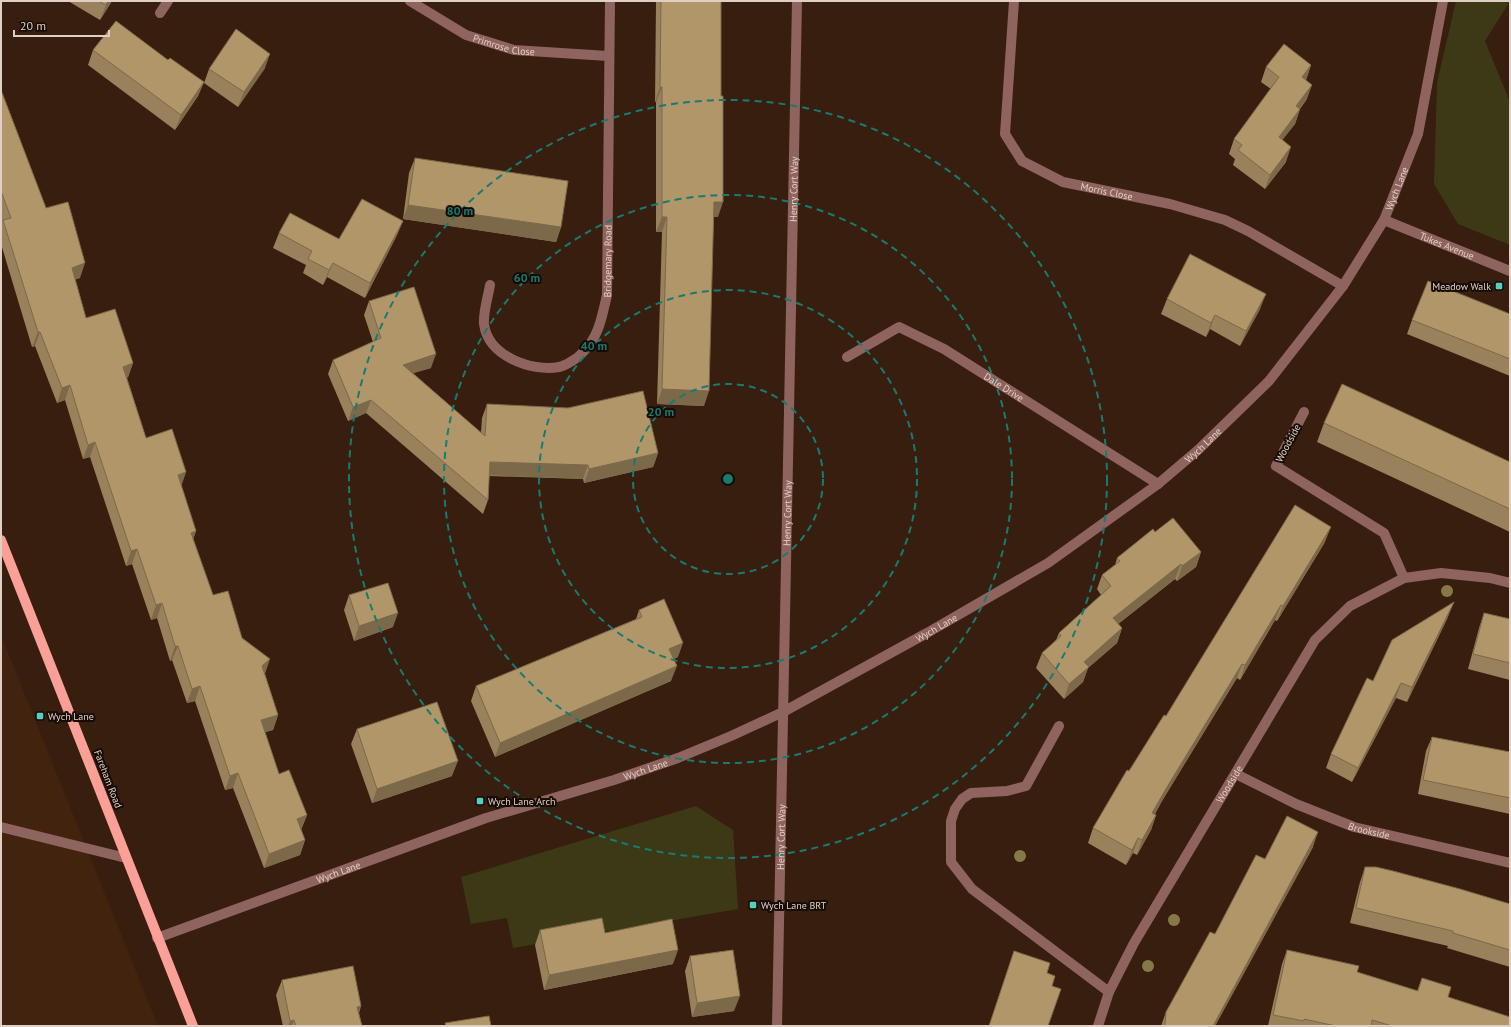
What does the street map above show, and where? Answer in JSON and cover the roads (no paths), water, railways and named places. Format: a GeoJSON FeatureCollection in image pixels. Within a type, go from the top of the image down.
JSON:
{"type":"FeatureCollection","features":[{"type":"Feature","properties":{"kind":"main road","name":"Fareham Road"},"geometry":{"type":"LineString","coordinates":[[1,540],[193,1026]]}},
{"type":"Feature","properties":{"kind":"street"},"geometry":{"type":"LineString","coordinates":[[160,13],[168,1]]}},
{"type":"Feature","properties":{"kind":"street","name":"Primrose Close"},"geometry":{"type":"LineString","coordinates":[[410,1],[466,35],[514,50],[608,56]]}},
{"type":"Feature","properties":{"kind":"street","name":"Bridgemary Road"},"geometry":{"type":"LineString","coordinates":[[490,285],[484,325],[492,343],[507,357],[532,367],[560,367],[583,353],[600,330],[607,295],[608,56],[610,1]]}},
{"type":"Feature","properties":{"kind":"street","name":"Henry Cort Way"},"geometry":{"type":"LineString","coordinates":[[777,1026],[797,1]]}},
{"type":"Feature","properties":{"kind":"street","name":"Morris Close"},"geometry":{"type":"LineString","coordinates":[[1014,1],[1005,134],[1022,161],[1063,182],[1170,204],[1225,220],[1248,231],[1343,286]]}},
{"type":"Feature","properties":{"kind":"street","name":"Wych Lane"},"geometry":{"type":"LineString","coordinates":[[157,938],[486,818],[614,780],[678,758],[783,712],[927,633],[1048,563],[1158,484],[1198,450],[1269,381],[1343,286],[1384,220],[1418,134],[1443,1]]}},
{"type":"Feature","properties":{"kind":"street","name":"Tukes Avenue"},"geometry":{"type":"LineString","coordinates":[[1384,220],[1510,271]]}},
{"type":"Feature","properties":{"kind":"street","name":"Dale Drive"},"geometry":{"type":"LineString","coordinates":[[847,357],[898,327],[944,348],[1158,484]]}},
{"type":"Feature","properties":{"kind":"street","name":"Woodside"},"geometry":{"type":"LineString","coordinates":[[1304,412],[1276,466],[1384,533],[1404,578]]}},
{"type":"Feature","properties":{"kind":"street","name":"Woodside"},"geometry":{"type":"LineString","coordinates":[[1098,1026],[1109,992],[1134,943],[1315,640],[1350,606],[1404,578],[1441,573],[1490,578],[1510,583]]}},
{"type":"Feature","properties":{"kind":"street"},"geometry":{"type":"LineString","coordinates":[[1060,726],[1026,786],[1007,791],[971,793],[962,799],[955,809],[950,821],[951,862],[972,889],[1109,992]]}},
{"type":"Feature","properties":{"kind":"street","name":"Brookside"},"geometry":{"type":"LineString","coordinates":[[1236,774],[1296,804],[1354,827],[1510,863]]}},
{"type":"Feature","properties":{"kind":"street"},"geometry":{"type":"LineString","coordinates":[[1,827],[126,858]]}},
{"type":"Feature","properties":{"kind":"place","name":"Meadow Walk"},"geometry":{"type":"Point","coordinates":[1499,286]}},
{"type":"Feature","properties":{"kind":"place","name":"Wych Lane"},"geometry":{"type":"Point","coordinates":[40,716]}},
{"type":"Feature","properties":{"kind":"place","name":"Wych Lane Arch"},"geometry":{"type":"Point","coordinates":[480,801]}},
{"type":"Feature","properties":{"kind":"place","name":"Wych Lane BRT"},"geometry":{"type":"Point","coordinates":[753,905]}}]}
